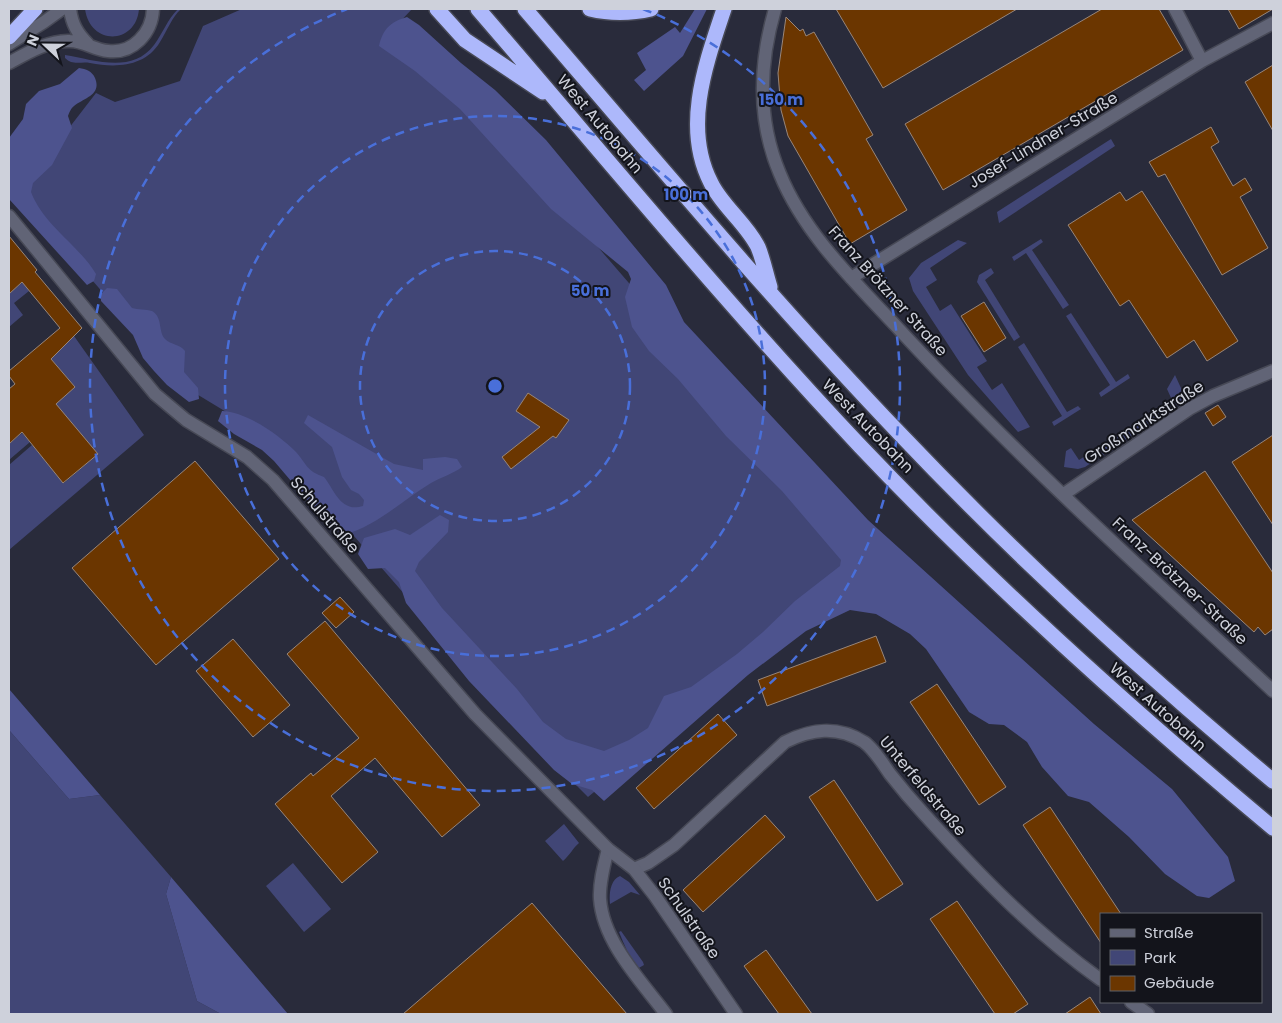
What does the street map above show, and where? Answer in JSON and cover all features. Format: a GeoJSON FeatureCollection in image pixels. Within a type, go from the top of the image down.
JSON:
{"type":"FeatureCollection","features":[{"type":"Feature","properties":{"kind":"highway"},"geometry":{"type":"LineString","coordinates":[[9,37],[34,9]]}},
{"type":"Feature","properties":{"kind":"highway"},"geometry":{"type":"LineString","coordinates":[[437,9],[465,40],[559,103]]}},
{"type":"Feature","properties":{"kind":"highway","name":"West Autobahn"},"geometry":{"type":"LineString","coordinates":[[478,9],[731,305],[868,454],[983,570],[1071,652],[1177,748],[1273,828]]}},
{"type":"Feature","properties":{"kind":"highway","name":"West Autobahn"},"geometry":{"type":"LineString","coordinates":[[525,9],[772,293],[901,435],[1008,541],[1184,707],[1273,782]]}},
{"type":"Feature","properties":{"kind":"highway"},"geometry":{"type":"LineString","coordinates":[[590,9],[610,14],[633,13],[651,9]]}},
{"type":"Feature","properties":{"kind":"highway"},"geometry":{"type":"LineString","coordinates":[[724,9],[707,60],[700,93],[698,122],[700,145],[711,183],[758,247],[772,293]]}},
{"type":"Feature","properties":{"kind":"street"},"geometry":{"type":"LineString","coordinates":[[9,44],[62,9]]}},
{"type":"Feature","properties":{"kind":"street"},"geometry":{"type":"LineString","coordinates":[[70,9],[72,21],[78,34],[88,44]]}},
{"type":"Feature","properties":{"kind":"street"},"geometry":{"type":"LineString","coordinates":[[9,63],[58,42],[70,41],[88,44],[107,51],[127,48],[144,36],[153,13],[162,9]]}},
{"type":"Feature","properties":{"kind":"street","name":"Franz Brötzner Straße"},"geometry":{"type":"LineString","coordinates":[[775,9],[762,74],[762,107],[770,149],[780,176],[795,204],[818,238],[851,278],[953,388],[1064,494]]}},
{"type":"Feature","properties":{"kind":"street"},"geometry":{"type":"LineString","coordinates":[[1175,9],[1202,61]]}},
{"type":"Feature","properties":{"kind":"street","name":"Josef-Lindner-Straße"},"geometry":{"type":"LineString","coordinates":[[851,278],[1202,61],[1273,23]]}},
{"type":"Feature","properties":{"kind":"street","name":"Schulstraße"},"geometry":{"type":"LineString","coordinates":[[9,216],[155,394],[186,420],[247,456],[273,480],[475,714],[608,849],[634,869],[655,896],[736,1014]]}},
{"type":"Feature","properties":{"kind":"street","name":"Großmarktstraße"},"geometry":{"type":"LineString","coordinates":[[1064,494],[1189,409],[1213,396],[1273,371]]}},
{"type":"Feature","properties":{"kind":"street","name":"Franz-Brötzner-Straße"},"geometry":{"type":"LineString","coordinates":[[1064,494],[1273,691]]}},
{"type":"Feature","properties":{"kind":"street","name":"Unterfeldstraße"},"geometry":{"type":"LineString","coordinates":[[634,869],[648,863],[674,845],[785,742],[802,734],[817,730],[832,730],[848,734],[865,743],[904,792],[986,882],[1038,931],[1100,979]]}},
{"type":"Feature","properties":{"kind":"street"},"geometry":{"type":"LineString","coordinates":[[608,849],[600,898],[606,923],[619,949],[666,1014]]}},
{"type":"Feature","properties":{"kind":"street"},"geometry":{"type":"LineString","coordinates":[[1132,1003],[1148,1014]]}},
{"type":"Feature","properties":{"kind":"green space"},"geometry":{"type":"Polygon","coordinates":[[[85,9],[139,9],[136,21],[130,29],[122,35],[113,36],[103,35],[95,30],[89,21],[85,9]]]}},
{"type":"Feature","properties":{"kind":"green space"},"geometry":{"type":"Polygon","coordinates":[[[178,9],[181,9],[154,50],[138,61],[120,65],[100,65],[74,63],[65,58],[65,55],[112,63],[135,60],[154,45],[178,9]]]}},
{"type":"Feature","properties":{"kind":"green space"},"geometry":{"type":"Polygon","coordinates":[[[242,9],[412,9],[395,27],[510,145],[871,564],[588,797],[530,739],[269,438],[185,387],[32,211],[25,185],[96,93],[115,102],[180,81],[203,26],[242,9]]]}},
{"type":"Feature","properties":{"kind":"green space"},"geometry":{"type":"Polygon","coordinates":[[[1111,139],[1115,146],[999,223],[997,212],[1111,139]]]}},
{"type":"Feature","properties":{"kind":"green space"},"geometry":{"type":"Polygon","coordinates":[[[1041,239],[1043,242],[1032,250],[1069,305],[1063,309],[1026,253],[1014,261],[1012,257],[1041,239]]]}},
{"type":"Feature","properties":{"kind":"green space"},"geometry":{"type":"Polygon","coordinates":[[[958,240],[967,243],[930,268],[937,280],[926,287],[940,311],[951,304],[987,361],[977,367],[992,390],[1002,383],[1030,427],[1018,432],[968,375],[913,291],[909,278],[921,263],[958,240]]]}},
{"type":"Feature","properties":{"kind":"green space"},"geometry":{"type":"Polygon","coordinates":[[[991,268],[994,273],[985,280],[1020,337],[1014,341],[977,282],[979,275],[991,268]]]}},
{"type":"Feature","properties":{"kind":"green space"},"geometry":{"type":"Polygon","coordinates":[[[23,282],[29,291],[14,303],[23,315],[9,327],[9,293],[23,282]]]}},
{"type":"Feature","properties":{"kind":"green space"},"geometry":{"type":"Polygon","coordinates":[[[1071,313],[1116,382],[1128,374],[1130,378],[1101,397],[1099,393],[1110,385],[1066,316],[1071,313]]]}},
{"type":"Feature","properties":{"kind":"green space"},"geometry":{"type":"Polygon","coordinates":[[[74,336],[144,435],[9,550],[9,465],[32,445],[64,483],[98,454],[39,418],[75,387],[51,359],[74,336]]]}},
{"type":"Feature","properties":{"kind":"green space"},"geometry":{"type":"Polygon","coordinates":[[[1024,343],[1067,412],[1078,406],[1081,409],[1054,426],[1052,422],[1062,416],[1018,347],[1024,343]]]}},
{"type":"Feature","properties":{"kind":"green space"},"geometry":{"type":"Polygon","coordinates":[[[1175,375],[1186,399],[1085,467],[1078,469],[1064,467],[1066,451],[1071,448],[1079,460],[1172,400],[1167,389],[1175,375]]]}},
{"type":"Feature","properties":{"kind":"green space"},"geometry":{"type":"Polygon","coordinates":[[[22,433],[30,442],[9,460],[9,444],[22,433]]]}},
{"type":"Feature","properties":{"kind":"green space"},"geometry":{"type":"Polygon","coordinates":[[[9,730],[69,799],[100,795],[171,877],[166,894],[197,1001],[221,1014],[9,1014],[9,730]]]}},
{"type":"Feature","properties":{"kind":"green space"},"geometry":{"type":"Polygon","coordinates":[[[564,824],[579,843],[563,861],[545,841],[564,824]]]}},
{"type":"Feature","properties":{"kind":"green space"},"geometry":{"type":"Polygon","coordinates":[[[293,863],[331,909],[304,932],[266,886],[293,863]]]}},
{"type":"Feature","properties":{"kind":"green space"},"geometry":{"type":"Polygon","coordinates":[[[620,876],[629,882],[640,895],[631,892],[610,904],[612,884],[620,876]]]}},
{"type":"Feature","properties":{"kind":"green space"},"geometry":{"type":"Polygon","coordinates":[[[621,931],[643,962],[644,965],[637,969],[621,937],[619,932],[621,931]]]}},
{"type":"Feature","properties":{"kind":"shaded area"},"geometry":{"type":"Polygon","coordinates":[[[695,9],[707,9],[683,56],[644,91],[634,80],[646,70],[637,53],[675,27],[680,33],[695,9]]]}},
{"type":"Feature","properties":{"kind":"shaded area"},"geometry":{"type":"Polygon","coordinates":[[[407,17],[419,25],[461,63],[495,90],[546,140],[666,285],[684,322],[868,520],[1094,724],[1172,789],[1228,857],[1235,881],[1209,898],[1197,896],[1165,874],[1129,837],[1089,802],[1068,796],[1042,767],[1027,742],[1004,725],[989,724],[969,712],[926,649],[910,634],[876,614],[850,610],[806,631],[748,675],[604,801],[592,790],[572,784],[554,770],[469,681],[406,603],[399,582],[385,568],[368,569],[358,554],[364,538],[395,529],[410,535],[440,515],[449,520],[448,532],[419,562],[415,571],[442,608],[517,689],[543,722],[566,739],[604,751],[629,740],[648,728],[664,696],[691,687],[737,654],[795,601],[840,566],[841,560],[782,491],[726,436],[678,379],[649,351],[632,327],[625,297],[631,279],[628,272],[551,209],[460,109],[415,71],[379,46],[388,27],[396,21],[407,17]]]}},
{"type":"Feature","properties":{"kind":"shaded area"},"geometry":{"type":"Polygon","coordinates":[[[79,68],[92,74],[97,84],[96,88],[91,95],[71,109],[68,116],[72,128],[52,165],[33,183],[31,192],[44,215],[89,263],[96,274],[94,281],[87,285],[9,199],[9,138],[23,119],[26,104],[39,91],[60,84],[79,68]]]}},
{"type":"Feature","properties":{"kind":"shaded area"},"geometry":{"type":"Polygon","coordinates":[[[107,288],[117,289],[132,308],[150,310],[158,317],[165,339],[185,351],[184,372],[198,388],[199,399],[189,402],[167,385],[143,358],[133,335],[101,301],[101,294],[107,288]]]}},
{"type":"Feature","properties":{"kind":"shaded area"},"geometry":{"type":"Polygon","coordinates":[[[222,411],[242,415],[281,439],[296,452],[311,470],[324,477],[339,499],[349,506],[363,506],[364,500],[359,494],[351,490],[342,477],[332,447],[304,423],[308,415],[394,464],[423,470],[423,459],[445,457],[457,459],[462,467],[431,483],[367,526],[343,535],[314,508],[274,461],[262,450],[234,434],[218,421],[222,411]]]}},
{"type":"Feature","properties":{"kind":"shaded area"},"geometry":{"type":"Polygon","coordinates":[[[9,689],[100,795],[69,799],[9,730],[9,689]]]}},
{"type":"Feature","properties":{"kind":"shaded area"},"geometry":{"type":"Polygon","coordinates":[[[171,877],[288,1014],[221,1014],[197,1001],[166,894],[171,877]]]}},
{"type":"Feature","properties":{"kind":"building"},"geometry":{"type":"Polygon","coordinates":[[[836,9],[1017,9],[883,88],[836,9]]]}},
{"type":"Feature","properties":{"kind":"building"},"geometry":{"type":"Polygon","coordinates":[[[1102,9],[1159,9],[1183,50],[943,190],[905,124],[1102,9]]]}},
{"type":"Feature","properties":{"kind":"building"},"geometry":{"type":"Polygon","coordinates":[[[1228,9],[1273,9],[1239,29],[1228,9]]]}},
{"type":"Feature","properties":{"kind":"building"},"geometry":{"type":"Polygon","coordinates":[[[786,17],[800,31],[803,29],[806,36],[814,32],[873,135],[866,139],[907,210],[850,244],[788,136],[781,110],[778,73],[786,17]]]}},
{"type":"Feature","properties":{"kind":"building"},"geometry":{"type":"Polygon","coordinates":[[[1273,65],[1273,131],[1245,82],[1273,65]]]}},
{"type":"Feature","properties":{"kind":"building"},"geometry":{"type":"Polygon","coordinates":[[[1211,127],[1219,142],[1211,147],[1233,186],[1245,178],[1252,190],[1240,197],[1268,248],[1222,275],[1165,174],[1158,177],[1149,162],[1211,127]]]}},
{"type":"Feature","properties":{"kind":"building"},"geometry":{"type":"Polygon","coordinates":[[[1142,191],[1238,341],[1207,361],[1194,340],[1167,358],[1129,300],[1120,306],[1068,225],[1120,192],[1126,201],[1142,191]]]}},
{"type":"Feature","properties":{"kind":"building"},"geometry":{"type":"Polygon","coordinates":[[[9,236],[37,270],[35,272],[82,328],[51,359],[75,387],[56,404],[98,454],[63,483],[22,432],[9,444],[9,389],[15,384],[9,376],[9,371],[60,328],[22,282],[9,294],[9,236]]]}},
{"type":"Feature","properties":{"kind":"building"},"geometry":{"type":"Polygon","coordinates":[[[984,302],[1006,338],[984,352],[961,316],[984,302]]]}},
{"type":"Feature","properties":{"kind":"building"},"geometry":{"type":"Polygon","coordinates":[[[528,393],[569,420],[556,438],[553,436],[511,469],[502,457],[540,427],[516,411],[528,393]]]}},
{"type":"Feature","properties":{"kind":"building"},"geometry":{"type":"Polygon","coordinates":[[[1218,405],[1226,417],[1213,426],[1205,413],[1218,405]]]}},
{"type":"Feature","properties":{"kind":"building"},"geometry":{"type":"Polygon","coordinates":[[[1273,435],[1273,525],[1232,462],[1273,435]]]}},
{"type":"Feature","properties":{"kind":"building"},"geometry":{"type":"Polygon","coordinates":[[[195,461],[279,559],[156,665],[72,568],[195,461]]]}},
{"type":"Feature","properties":{"kind":"building"},"geometry":{"type":"Polygon","coordinates":[[[1205,471],[1273,573],[1273,629],[1265,635],[1258,627],[1254,632],[1132,520],[1205,471]]]}},
{"type":"Feature","properties":{"kind":"building"},"geometry":{"type":"Polygon","coordinates":[[[340,597],[354,612],[336,628],[322,613],[340,597]]]}},
{"type":"Feature","properties":{"kind":"building"},"geometry":{"type":"Polygon","coordinates":[[[325,621],[480,805],[442,837],[375,758],[331,796],[378,852],[342,883],[275,804],[311,773],[313,776],[359,738],[287,654],[325,621]]]}},
{"type":"Feature","properties":{"kind":"building"},"geometry":{"type":"Polygon","coordinates":[[[876,636],[886,662],[767,706],[758,680],[876,636]]]}},
{"type":"Feature","properties":{"kind":"building"},"geometry":{"type":"Polygon","coordinates":[[[233,639],[290,705],[253,737],[196,671],[233,639]]]}},
{"type":"Feature","properties":{"kind":"building"},"geometry":{"type":"Polygon","coordinates":[[[937,684],[1006,787],[979,805],[910,702],[937,684]]]}},
{"type":"Feature","properties":{"kind":"building"},"geometry":{"type":"Polygon","coordinates":[[[718,714],[737,735],[654,809],[636,788],[718,714]]]}},
{"type":"Feature","properties":{"kind":"building"},"geometry":{"type":"Polygon","coordinates":[[[834,780],[903,884],[877,901],[809,797],[834,780]]]}},
{"type":"Feature","properties":{"kind":"building"},"geometry":{"type":"Polygon","coordinates":[[[1050,807],[1120,913],[1100,913],[1100,941],[1023,825],[1050,807]]]}},
{"type":"Feature","properties":{"kind":"building"},"geometry":{"type":"Polygon","coordinates":[[[765,815],[785,837],[703,912],[683,890],[765,815]]]}},
{"type":"Feature","properties":{"kind":"building"},"geometry":{"type":"Polygon","coordinates":[[[957,901],[1028,1004],[1013,1014],[995,1014],[930,919],[957,901]]]}},
{"type":"Feature","properties":{"kind":"building"},"geometry":{"type":"Polygon","coordinates":[[[532,903],[627,1014],[403,1014],[532,903]]]}},
{"type":"Feature","properties":{"kind":"building"},"geometry":{"type":"Polygon","coordinates":[[[766,950],[812,1014],[779,1014],[744,966],[766,950]]]}},
{"type":"Feature","properties":{"kind":"building"},"geometry":{"type":"Polygon","coordinates":[[[1090,997],[1101,1014],[1065,1014],[1090,997]]]}}]}
